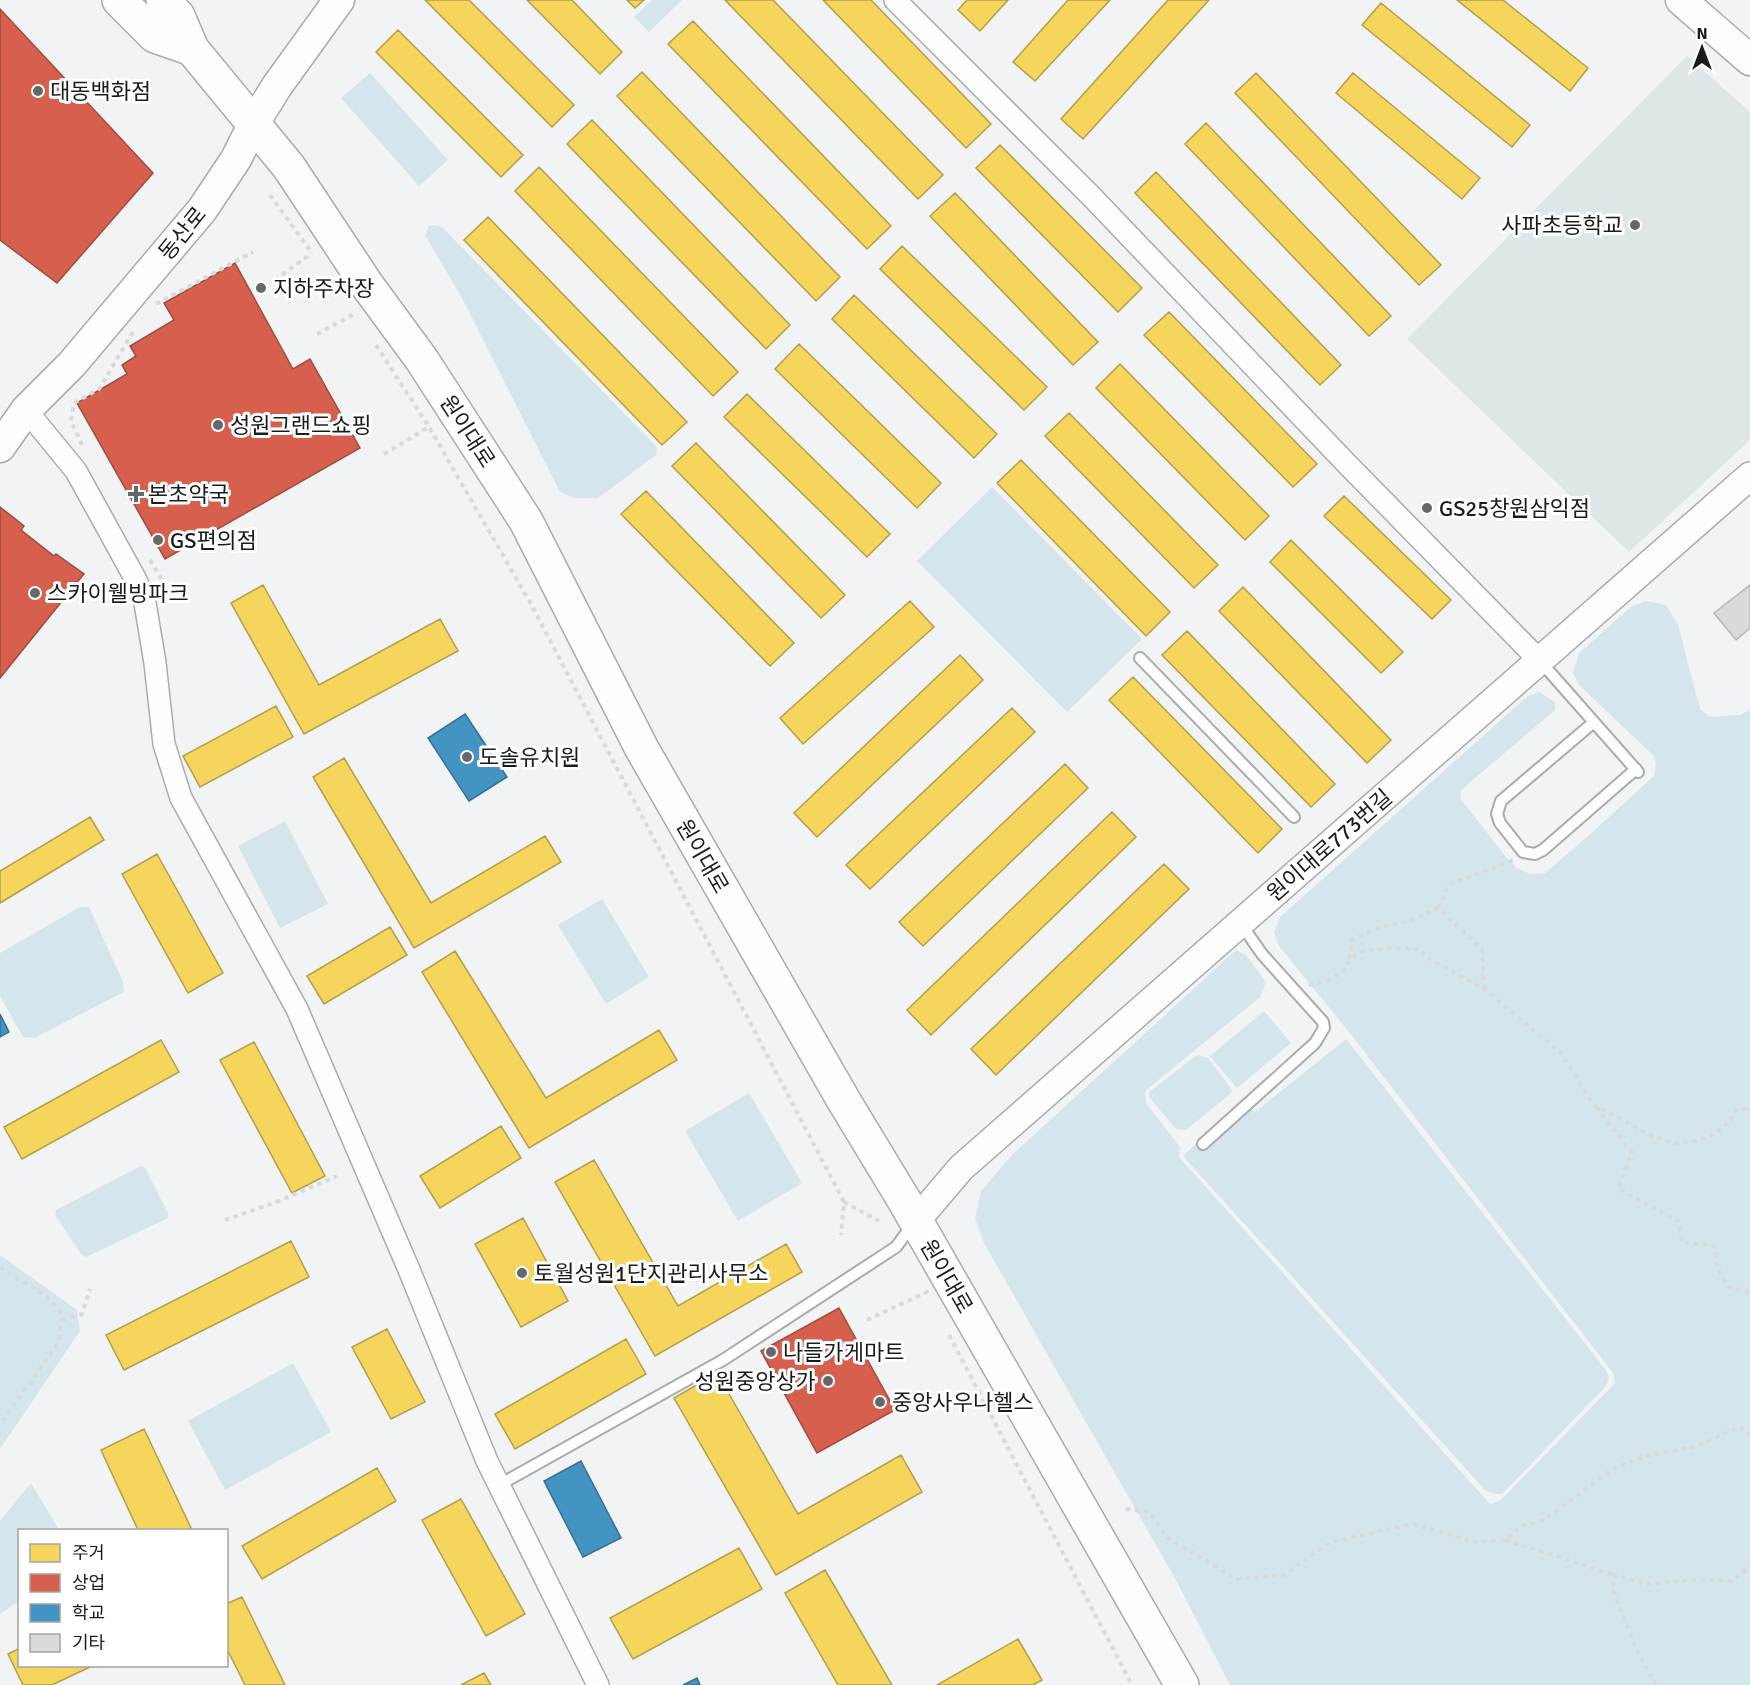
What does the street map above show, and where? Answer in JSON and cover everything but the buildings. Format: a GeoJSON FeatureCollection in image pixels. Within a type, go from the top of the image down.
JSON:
{"type":"FeatureCollection","features":[{"type":"Feature","properties":{"kind":"main road"},"geometry":{"type":"LineString","coordinates":[[119,0],[155,36],[192,49]]}},
{"type":"Feature","properties":{"kind":"main road","name":"원이대로"},"geometry":{"type":"LineString","coordinates":[[163,0],[178,16],[192,49],[289,167],[367,285],[422,360],[526,521],[642,749],[1182,1685]]}},
{"type":"Feature","properties":{"kind":"main road","name":"동산로"},"geometry":{"type":"LineString","coordinates":[[0,447],[26,411],[72,364],[202,210],[236,159],[254,123],[277,86],[339,0]]}},
{"type":"Feature","properties":{"kind":"main road"},"geometry":{"type":"LineString","coordinates":[[1681,0],[1750,60]]}},
{"type":"Feature","properties":{"kind":"street"},"geometry":{"type":"LineString","coordinates":[[895,0],[1092,197],[1347,464],[1540,661]]}},
{"type":"Feature","properties":{"kind":"street"},"geometry":{"type":"LineString","coordinates":[[26,411],[76,471],[136,580],[145,603],[155,663],[164,744],[172,774],[182,798],[297,1009],[410,1272],[483,1452],[598,1685]]}},
{"type":"Feature","properties":{"kind":"street","name":"원이대로773번길"},"geometry":{"type":"LineString","coordinates":[[916,1221],[961,1168],[1750,476]]}},
{"type":"Feature","properties":{"kind":"lane"},"geometry":{"type":"LineString","coordinates":[[1140,658],[1294,817]]}},
{"type":"Feature","properties":{"kind":"lane"},"geometry":{"type":"LineString","coordinates":[[1540,661],[1594,722],[1637,771],[1543,850],[1535,854],[1523,852],[1500,823],[1497,814],[1501,801],[1594,722]]}},
{"type":"Feature","properties":{"kind":"lane"},"geometry":{"type":"LineString","coordinates":[[1203,1144],[1314,1043],[1324,1028],[1323,1022],[1263,954],[1241,923]]}},
{"type":"Feature","properties":{"kind":"lane"},"geometry":{"type":"LineString","coordinates":[[499,1485],[723,1360],[896,1247],[916,1221]]}},
{"type":"Feature","properties":{"kind":"path"},"geometry":{"type":"LineString","coordinates":[[146,309],[253,252]]}},
{"type":"Feature","properties":{"kind":"path"},"geometry":{"type":"LineString","coordinates":[[275,280],[312,253]]}},
{"type":"Feature","properties":{"kind":"path"},"geometry":{"type":"LineString","coordinates":[[317,334],[356,312]]}},
{"type":"Feature","properties":{"kind":"path"},"geometry":{"type":"LineString","coordinates":[[85,451],[71,422],[74,403],[99,389],[135,329]]}},
{"type":"Feature","properties":{"kind":"path"},"geometry":{"type":"LineString","coordinates":[[384,454],[429,427],[531,603],[844,1202],[841,1235]]}},
{"type":"Feature","properties":{"kind":"path"},"geometry":{"type":"LineString","coordinates":[[144,550],[168,590]]}},
{"type":"Feature","properties":{"kind":"path"},"geometry":{"type":"LineString","coordinates":[[1305,985],[1330,979],[1344,970],[1349,959],[1352,940],[1381,927],[1413,920],[1438,908],[1448,885],[1528,854]]}},
{"type":"Feature","properties":{"kind":"path"},"geometry":{"type":"LineString","coordinates":[[1438,908],[1482,949],[1484,989]]}},
{"type":"Feature","properties":{"kind":"path"},"geometry":{"type":"LineString","coordinates":[[1349,959],[1371,950],[1420,949],[1425,956],[1484,989],[1560,1052],[1594,1105],[1632,1153],[1618,1188],[1678,1222],[1682,1242],[1714,1246],[1719,1271],[1729,1287],[1750,1293]]}},
{"type":"Feature","properties":{"kind":"path"},"geometry":{"type":"LineString","coordinates":[[1594,1105],[1650,1135],[1683,1144],[1714,1134],[1730,1122],[1736,1110],[1746,1109],[1750,1112]]}},
{"type":"Feature","properties":{"kind":"path"},"geometry":{"type":"LineString","coordinates":[[225,1220],[279,1201],[337,1176]]}},
{"type":"Feature","properties":{"kind":"path"},"geometry":{"type":"LineString","coordinates":[[844,1202],[879,1221]]}},
{"type":"Feature","properties":{"kind":"path"},"geometry":{"type":"LineString","coordinates":[[0,1268],[50,1300],[59,1310],[62,1320],[58,1343],[0,1425]]}},
{"type":"Feature","properties":{"kind":"path"},"geometry":{"type":"LineString","coordinates":[[62,1320],[82,1314],[90,1289]]}},
{"type":"Feature","properties":{"kind":"path"},"geometry":{"type":"LineString","coordinates":[[867,1320],[927,1292],[932,1303]]}},
{"type":"Feature","properties":{"kind":"path"},"geometry":{"type":"LineString","coordinates":[[949,1335],[1132,1685]]}},
{"type":"Feature","properties":{"kind":"path"},"geometry":{"type":"LineString","coordinates":[[1505,1540],[1522,1526],[1544,1520],[1613,1469],[1642,1457],[1697,1446],[1740,1427],[1750,1435]]}},
{"type":"Feature","properties":{"kind":"path"},"geometry":{"type":"LineString","coordinates":[[1126,1509],[1149,1512],[1168,1538],[1236,1579],[1283,1575],[1331,1542],[1413,1524],[1474,1542],[1505,1540],[1646,1584],[1693,1580],[1732,1581],[1750,1566]]}},
{"type":"Feature","properties":{"kind":"path"},"geometry":{"type":"LineString","coordinates":[[1615,1575],[1612,1588],[1636,1648],[1656,1685]]}},
{"type":"Feature","properties":{"kind":"shaded area"},"geometry":{"type":"Polygon","coordinates":[[[652,0],[682,0],[649,32],[634,17],[652,0]]]}},
{"type":"Feature","properties":{"kind":"shaded area","name":"사파초등학교"},"geometry":{"type":"Polygon","coordinates":[[[1687,56],[1750,112],[1750,440],[1629,552],[1407,339],[1687,56]]]}},
{"type":"Feature","properties":{"kind":"shaded area"},"geometry":{"type":"Polygon","coordinates":[[[370,73],[448,160],[419,186],[341,98],[370,73]]]}},
{"type":"Feature","properties":{"kind":"shaded area"},"geometry":{"type":"Polygon","coordinates":[[[429,226],[442,227],[657,447],[656,455],[598,498],[574,498],[560,492],[463,300],[425,235],[429,226]]]}},
{"type":"Feature","properties":{"kind":"shaded area"},"geometry":{"type":"Polygon","coordinates":[[[992,487],[1142,639],[1067,712],[917,561],[992,487]]]}},
{"type":"Feature","properties":{"kind":"shaded area"},"geometry":{"type":"Polygon","coordinates":[[[1646,601],[1666,605],[1678,625],[1700,709],[1710,717],[1740,715],[1750,710],[1750,1685],[1230,1685],[1177,1582],[984,1243],[975,1218],[981,1191],[1012,1155],[1236,950],[1246,955],[1266,982],[1260,997],[1145,1091],[1146,1103],[1180,1147],[1179,1157],[1490,1504],[1501,1500],[1615,1383],[1613,1373],[1349,1032],[1279,946],[1274,933],[1280,917],[1528,696],[1539,692],[1555,702],[1555,710],[1461,790],[1460,798],[1506,857],[1517,868],[1530,874],[1545,873],[1587,837],[1654,776],[1656,764],[1654,756],[1579,685],[1573,673],[1579,653],[1632,606],[1646,601]]]}},
{"type":"Feature","properties":{"kind":"shaded area"},"geometry":{"type":"Polygon","coordinates":[[[285,821],[328,904],[280,928],[238,846],[285,821]]]}},
{"type":"Feature","properties":{"kind":"shaded area"},"geometry":{"type":"Polygon","coordinates":[[[602,899],[649,977],[606,1004],[558,925],[602,899]]]}},
{"type":"Feature","properties":{"kind":"shaded area"},"geometry":{"type":"Polygon","coordinates":[[[80,907],[89,907],[123,982],[124,992],[34,1038],[23,1037],[0,996],[0,953],[80,907]]]}},
{"type":"Feature","properties":{"kind":"shaded area"},"geometry":{"type":"Polygon","coordinates":[[[1264,1011],[1291,1043],[1237,1088],[1210,1056],[1264,1011]]]}},
{"type":"Feature","properties":{"kind":"shaded area"},"geometry":{"type":"Polygon","coordinates":[[[1346,1039],[1609,1377],[1606,1386],[1502,1494],[1485,1490],[1183,1156],[1243,1099],[1255,1112],[1346,1039]]]}},
{"type":"Feature","properties":{"kind":"shaded area"},"geometry":{"type":"Polygon","coordinates":[[[1197,1055],[1208,1058],[1232,1090],[1186,1130],[1176,1129],[1149,1097],[1149,1092],[1197,1055]]]}},
{"type":"Feature","properties":{"kind":"shaded area"},"geometry":{"type":"Polygon","coordinates":[[[749,1093],[802,1183],[738,1221],[685,1131],[749,1093]]]}},
{"type":"Feature","properties":{"kind":"shaded area"},"geometry":{"type":"Polygon","coordinates":[[[141,1166],[145,1168],[168,1213],[168,1218],[86,1257],[81,1254],[55,1215],[56,1210],[141,1166]]]}},
{"type":"Feature","properties":{"kind":"shaded area"},"geometry":{"type":"Polygon","coordinates":[[[0,1255],[77,1310],[80,1331],[0,1449],[0,1255]]]}},
{"type":"Feature","properties":{"kind":"shaded area"},"geometry":{"type":"Polygon","coordinates":[[[293,1363],[331,1432],[225,1490],[188,1421],[293,1363]]]}},
{"type":"Feature","properties":{"kind":"shaded area"},"geometry":{"type":"Polygon","coordinates":[[[31,1483],[58,1529],[18,1529],[18,1602],[0,1614],[0,1521],[31,1483]]]}},
{"type":"Feature","properties":{"kind":"place","name":"대동백화점"},"geometry":{"type":"Point","coordinates":[38,91]}},
{"type":"Feature","properties":{"kind":"place","name":"사파초등학교"},"geometry":{"type":"Point","coordinates":[1635,225]}},
{"type":"Feature","properties":{"kind":"place","name":"지하주차장"},"geometry":{"type":"Point","coordinates":[261,288]}},
{"type":"Feature","properties":{"kind":"place","name":"성원그랜드쇼핑"},"geometry":{"type":"Point","coordinates":[218,425]}},
{"type":"Feature","properties":{"kind":"place","name":"본초약국"},"geometry":{"type":"Point","coordinates":[136,494]}},
{"type":"Feature","properties":{"kind":"place","name":"GS25창원삼익점"},"geometry":{"type":"Point","coordinates":[1427,508]}},
{"type":"Feature","properties":{"kind":"place","name":"GS편의점"},"geometry":{"type":"Point","coordinates":[158,540]}},
{"type":"Feature","properties":{"kind":"place","name":"스카이웰빙파크"},"geometry":{"type":"Point","coordinates":[35,593]}},
{"type":"Feature","properties":{"kind":"place","name":"도솔유치원"},"geometry":{"type":"Point","coordinates":[467,757]}},
{"type":"Feature","properties":{"kind":"place","name":"토월성원1단지관리사무소"},"geometry":{"type":"Point","coordinates":[522,1273]}},
{"type":"Feature","properties":{"kind":"place","name":"나들가게마트"},"geometry":{"type":"Point","coordinates":[771,1352]}},
{"type":"Feature","properties":{"kind":"place","name":"성원중앙상가"},"geometry":{"type":"Point","coordinates":[828,1381]}},
{"type":"Feature","properties":{"kind":"place","name":"중앙사우나헬스"},"geometry":{"type":"Point","coordinates":[880,1402]}}]}
